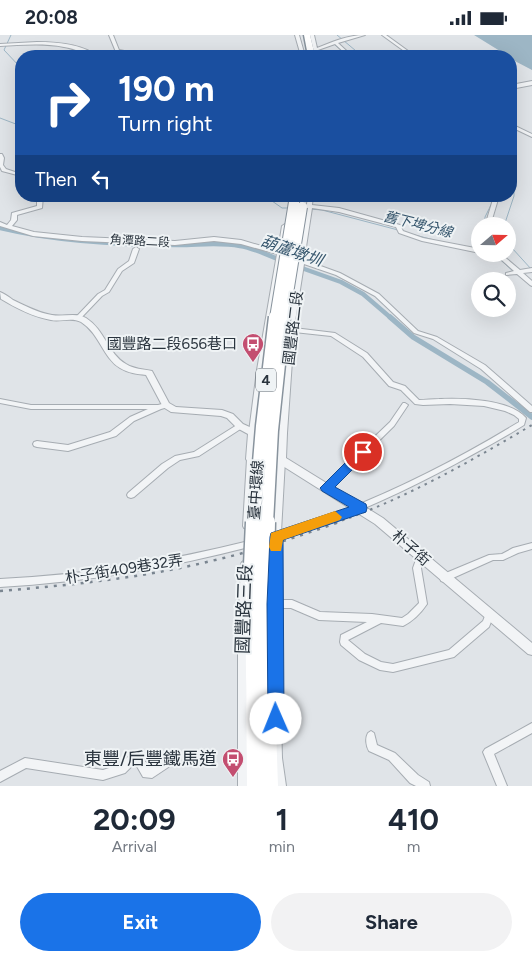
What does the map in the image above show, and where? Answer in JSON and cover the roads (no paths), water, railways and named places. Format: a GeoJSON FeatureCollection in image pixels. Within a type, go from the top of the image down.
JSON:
{"type":"FeatureCollection","features":[{"type":"Feature","properties":{"kind":"highway"},"geometry":{"type":"LineString","coordinates":[[303,35],[308,50]]}},
{"type":"Feature","properties":{"kind":"highway","name":"臺中環線"},"geometry":{"type":"LineString","coordinates":[[256,786],[252,565],[263,405],[292,202]]}},
{"type":"Feature","properties":{"kind":"highway","name":"臺中環線"},"geometry":{"type":"LineString","coordinates":[[269,786],[265,632],[270,459],[283,332],[307,202]]}},
{"type":"Feature","properties":{"kind":"highway"},"geometry":{"type":"LineString","coordinates":[[250,786],[253,683]]}},
{"type":"Feature","properties":{"kind":"highway"},"geometry":{"type":"LineString","coordinates":[[267,740],[273,786]]}},
{"type":"Feature","properties":{"kind":"street"},"geometry":{"type":"LineString","coordinates":[[111,35],[116,42],[116,50]]}},
{"type":"Feature","properties":{"kind":"street"},"geometry":{"type":"LineString","coordinates":[[310,50],[312,35]]}},
{"type":"Feature","properties":{"kind":"street"},"geometry":{"type":"LineString","coordinates":[[320,50],[345,39],[363,35]]}},
{"type":"Feature","properties":{"kind":"street"},"geometry":{"type":"LineString","coordinates":[[384,35],[405,50]]}},
{"type":"Feature","properties":{"kind":"street"},"geometry":{"type":"LineString","coordinates":[[0,46],[52,43],[82,50]]}},
{"type":"Feature","properties":{"kind":"street"},"geometry":{"type":"LineString","coordinates":[[336,43],[344,50]]}},
{"type":"Feature","properties":{"kind":"street"},"geometry":{"type":"LineString","coordinates":[[0,46],[52,46],[67,50]]}},
{"type":"Feature","properties":{"kind":"street"},"geometry":{"type":"LineString","coordinates":[[517,84],[532,81]]}},
{"type":"Feature","properties":{"kind":"street"},"geometry":{"type":"LineString","coordinates":[[517,128],[532,136]]}},
{"type":"Feature","properties":{"kind":"street"},"geometry":{"type":"LineString","coordinates":[[0,155],[2,158],[1,165],[4,170],[15,173]]}},
{"type":"Feature","properties":{"kind":"street"},"geometry":{"type":"LineString","coordinates":[[9,226],[14,220],[14,214],[40,207],[39,202]]}},
{"type":"Feature","properties":{"kind":"street","name":"國豐路二段"},"geometry":{"type":"LineString","coordinates":[[253,432],[267,328],[280,253],[292,202]]}},
{"type":"Feature","properties":{"kind":"street","name":"國豐路二段"},"geometry":{"type":"LineString","coordinates":[[281,460],[291,330],[302,261],[307,202]]}},
{"type":"Feature","properties":{"kind":"street"},"geometry":{"type":"LineString","coordinates":[[311,202],[398,226],[400,232],[422,239],[471,249]]}},
{"type":"Feature","properties":{"kind":"street"},"geometry":{"type":"LineString","coordinates":[[490,217],[495,202]]}},
{"type":"Feature","properties":{"kind":"street","name":"角潭路二段"},"geometry":{"type":"LineString","coordinates":[[0,224],[36,234],[82,239],[175,243],[214,239],[241,242],[280,253]]}},
{"type":"Feature","properties":{"kind":"street"},"geometry":{"type":"LineString","coordinates":[[79,317],[100,295],[108,291],[120,270],[132,262],[136,249]]}},
{"type":"Feature","properties":{"kind":"street"},"geometry":{"type":"LineString","coordinates":[[302,261],[338,274],[377,295],[416,332],[435,338],[483,367],[532,410]]}},
{"type":"Feature","properties":{"kind":"street"},"geometry":{"type":"LineString","coordinates":[[508,263],[532,283]]}},
{"type":"Feature","properties":{"kind":"street"},"geometry":{"type":"LineString","coordinates":[[518,272],[532,270]]}},
{"type":"Feature","properties":{"kind":"street"},"geometry":{"type":"LineString","coordinates":[[0,294],[12,303],[53,318],[79,317],[95,328],[114,360],[122,367],[131,371],[149,373],[162,406]]}},
{"type":"Feature","properties":{"kind":"street"},"geometry":{"type":"LineString","coordinates":[[267,328],[291,330]]}},
{"type":"Feature","properties":{"kind":"street","name":"朴子街409巷32弄"},"geometry":{"type":"LineString","coordinates":[[0,583],[53,580],[126,571],[190,559],[276,537],[361,508],[425,478],[522,423],[523,418],[514,411],[498,407],[461,401],[417,402],[404,388],[391,384],[365,355],[333,334],[291,330]]}},
{"type":"Feature","properties":{"kind":"street"},"geometry":{"type":"LineString","coordinates":[[0,401],[30,407],[162,406],[174,410],[222,413],[230,416],[240,426],[253,432],[283,433]]}},
{"type":"Feature","properties":{"kind":"street"},"geometry":{"type":"LineString","coordinates":[[326,488],[392,424],[405,405]]}},
{"type":"Feature","properties":{"kind":"street"},"geometry":{"type":"LineString","coordinates":[[37,444],[68,448],[114,434],[132,419],[162,406]]}},
{"type":"Feature","properties":{"kind":"street"},"geometry":{"type":"LineString","coordinates":[[131,495],[165,466],[178,458],[196,454],[240,426]]}},
{"type":"Feature","properties":{"kind":"street","name":"國豐路三段"},"geometry":{"type":"LineString","coordinates":[[243,786],[242,631],[253,432]]}},
{"type":"Feature","properties":{"kind":"street"},"geometry":{"type":"LineString","coordinates":[[251,459],[281,460]]}},
{"type":"Feature","properties":{"kind":"street","name":"國豐路三段"},"geometry":{"type":"LineString","coordinates":[[281,460],[274,604],[277,757],[282,786]]}},
{"type":"Feature","properties":{"kind":"street","name":"朴子街"},"geometry":{"type":"LineString","coordinates":[[281,460],[361,508],[421,555],[444,578],[490,613],[532,650]]}},
{"type":"Feature","properties":{"kind":"street"},"geometry":{"type":"LineString","coordinates":[[444,578],[492,557],[503,557],[516,550],[532,546]]}},
{"type":"Feature","properties":{"kind":"street"},"geometry":{"type":"LineString","coordinates":[[274,604],[292,604],[319,616],[403,622],[411,617],[423,604],[417,568],[421,555]]}},
{"type":"Feature","properties":{"kind":"street"},"geometry":{"type":"LineString","coordinates":[[381,619],[360,631],[348,634],[344,638],[344,642],[362,657],[380,666],[393,668],[451,653],[486,624],[490,613]]}},
{"type":"Feature","properties":{"kind":"street"},"geometry":{"type":"LineString","coordinates":[[502,786],[488,752],[532,728]]}},
{"type":"Feature","properties":{"kind":"street"},"geometry":{"type":"LineString","coordinates":[[371,736],[372,748],[392,756],[414,779],[425,786]]}},
{"type":"Feature","properties":{"kind":"street"},"geometry":{"type":"LineString","coordinates":[[0,777],[25,763],[103,775],[121,769],[136,756],[148,773],[152,773],[170,761]]}},
{"type":"Feature","properties":{"kind":"water"},"geometry":{"type":"Polygon","coordinates":[[[474,35],[532,35],[532,70],[517,62],[517,50],[498,50],[474,35]]]}},
{"type":"Feature","properties":{"kind":"waterway"},"geometry":{"type":"LineString","coordinates":[[11,35],[4,50],[15,62]]}},
{"type":"Feature","properties":{"kind":"waterway"},"geometry":{"type":"LineString","coordinates":[[337,35],[355,50]]}},
{"type":"Feature","properties":{"kind":"waterway"},"geometry":{"type":"LineString","coordinates":[[335,45],[341,50]]}},
{"type":"Feature","properties":{"kind":"waterway","name":"舊下埤分線"},"geometry":{"type":"LineString","coordinates":[[0,118],[15,124]]}},
{"type":"Feature","properties":{"kind":"waterway","name":"舊下埤分線"},"geometry":{"type":"LineString","coordinates":[[274,202],[282,208],[290,208]]}},
{"type":"Feature","properties":{"kind":"waterway"},"geometry":{"type":"LineString","coordinates":[[507,217],[512,202]]}},
{"type":"Feature","properties":{"kind":"waterway"},"geometry":{"type":"LineString","coordinates":[[485,217],[492,203]]}},
{"type":"Feature","properties":{"kind":"waterway","name":"舊下埤分線"},"geometry":{"type":"LineString","coordinates":[[310,209],[322,210],[398,230]]}},
{"type":"Feature","properties":{"kind":"waterway","name":"葫蘆墩圳"},"geometry":{"type":"LineString","coordinates":[[0,228],[44,237],[89,242],[156,245],[232,245],[251,248],[283,261]]}},
{"type":"Feature","properties":{"kind":"waterway","name":"舊下埤分線"},"geometry":{"type":"LineString","coordinates":[[407,233],[434,240]]}},
{"type":"Feature","properties":{"kind":"waterway"},"geometry":{"type":"LineString","coordinates":[[516,252],[532,270]]}},
{"type":"Feature","properties":{"kind":"waterway"},"geometry":{"type":"LineString","coordinates":[[504,263],[514,272]]}},
{"type":"Feature","properties":{"kind":"waterway","name":"葫蘆墩圳"},"geometry":{"type":"LineString","coordinates":[[296,266],[341,282],[363,294],[391,318]]}},
{"type":"Feature","properties":{"kind":"waterway","name":"葫蘆墩圳"},"geometry":{"type":"LineString","coordinates":[[390,317],[413,337],[487,382],[532,417]]}},
{"type":"Feature","properties":{"kind":"railway"},"geometry":{"type":"LineString","coordinates":[[335,523],[411,491],[460,466],[532,425]]}},
{"type":"Feature","properties":{"kind":"railway"},"geometry":{"type":"LineString","coordinates":[[0,591],[106,580],[185,567],[260,548],[339,522]]}},
{"type":"Feature","properties":{"kind":"place","name":"國豐路二段656巷口"},"geometry":{"type":"Point","coordinates":[253,363]}},
{"type":"Feature","properties":{"kind":"place","name":"東豐/后豐鐵馬道"},"geometry":{"type":"Point","coordinates":[233,778]}}]}
